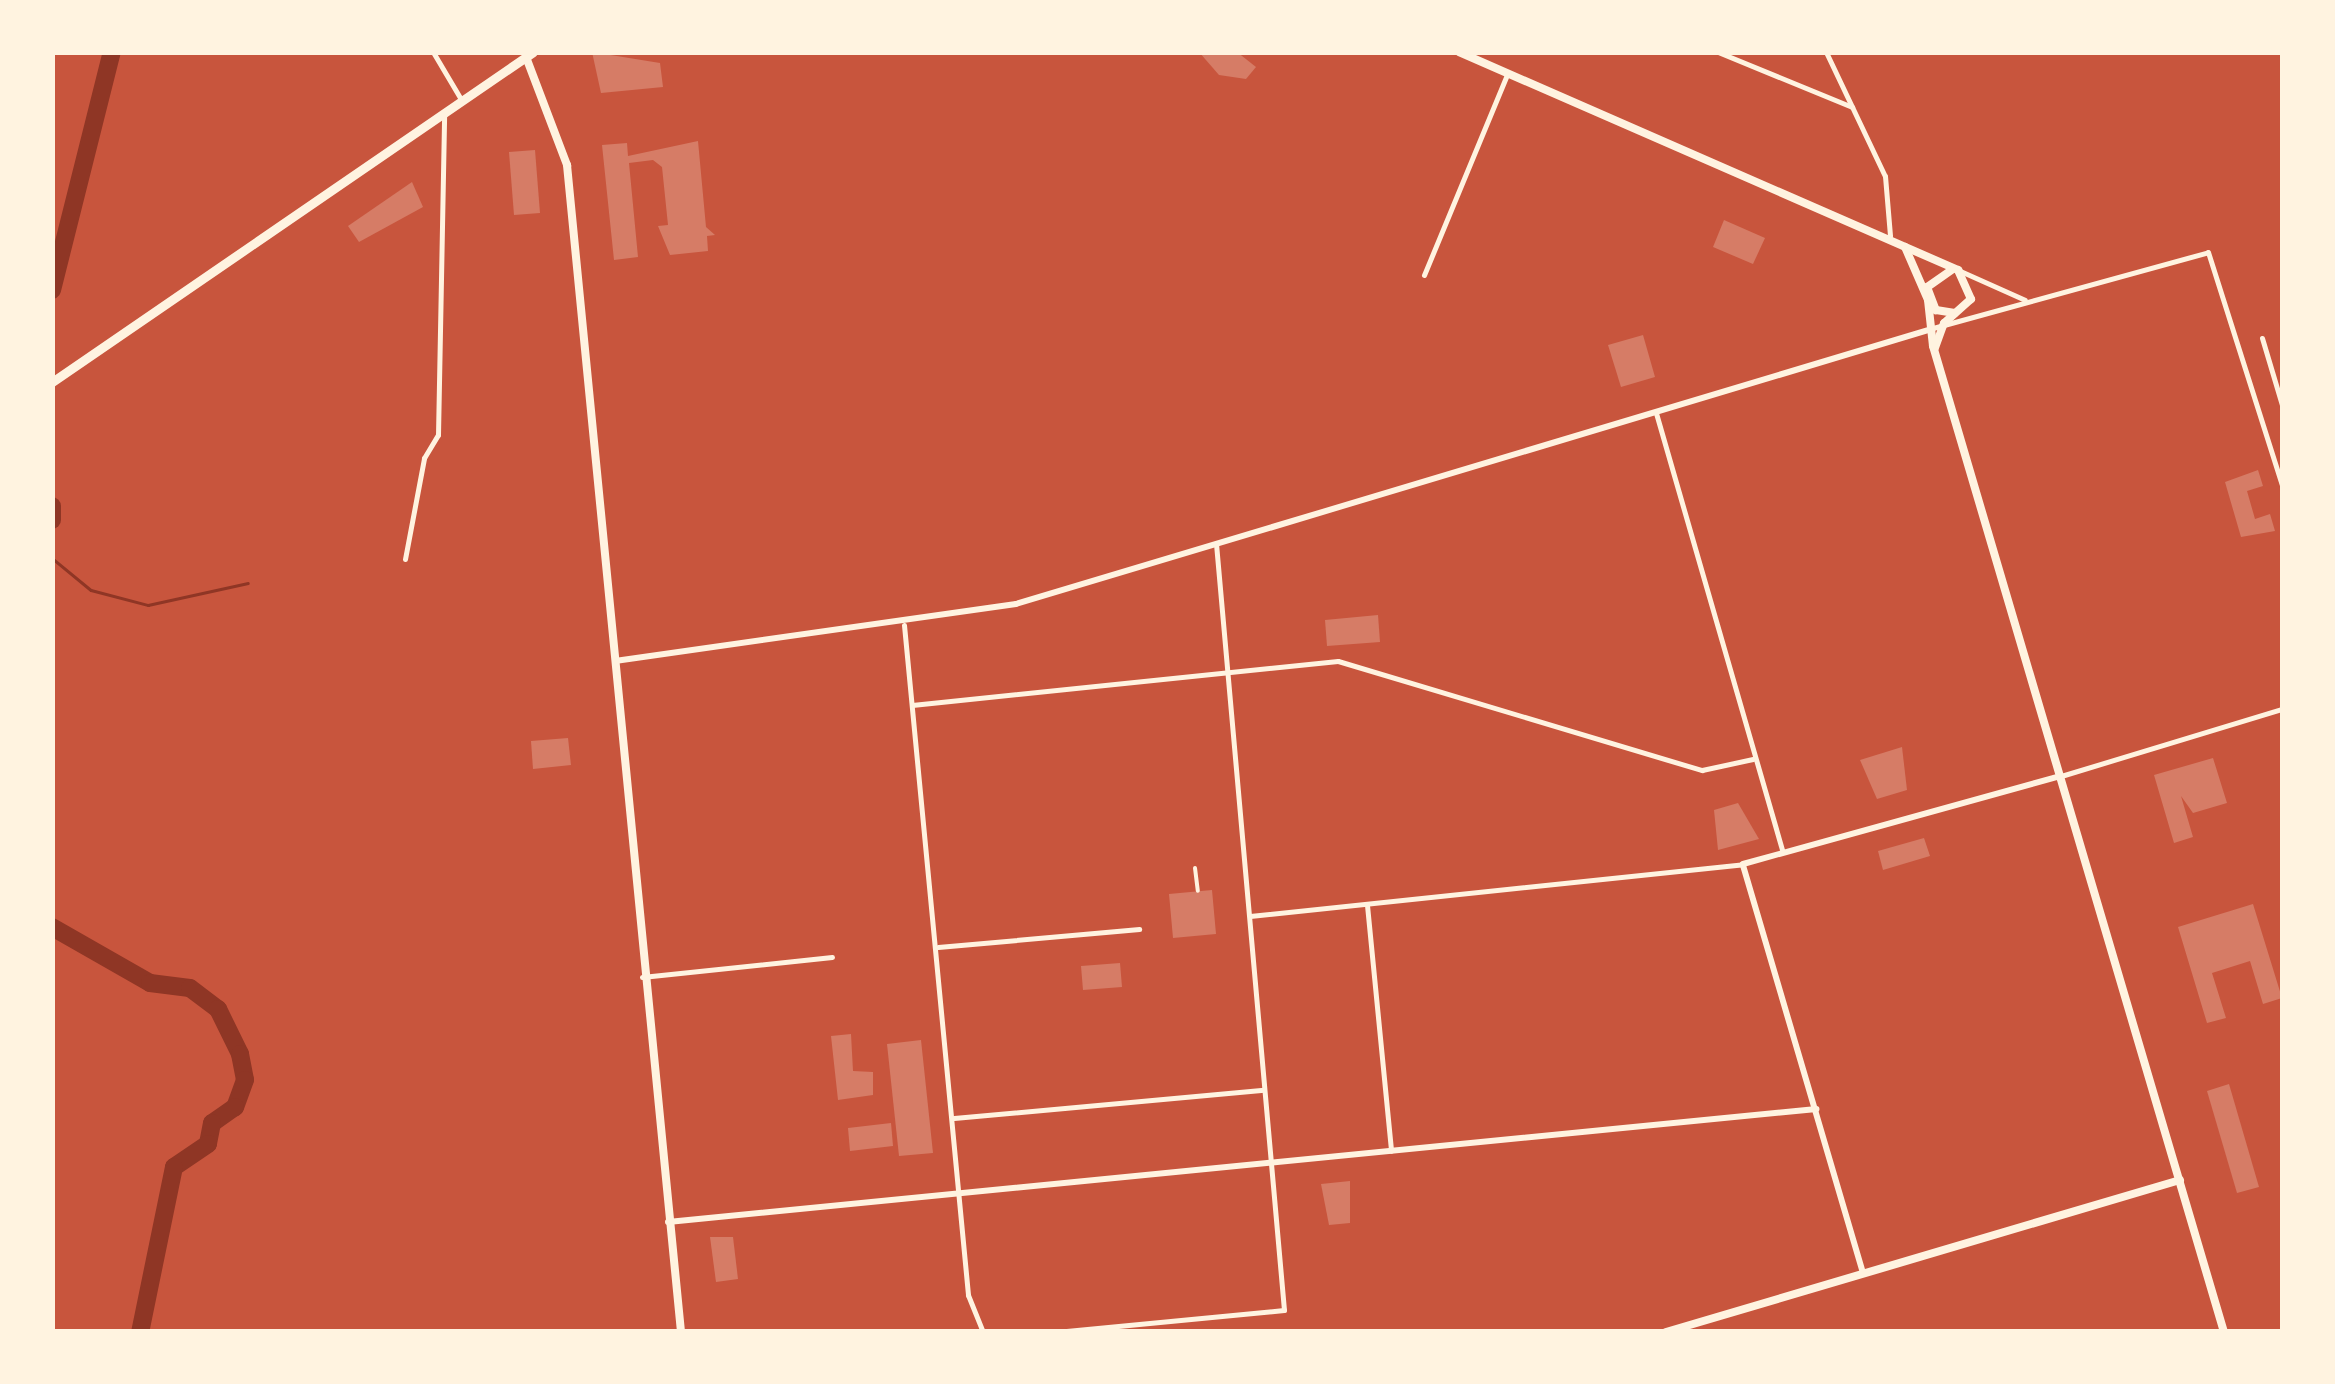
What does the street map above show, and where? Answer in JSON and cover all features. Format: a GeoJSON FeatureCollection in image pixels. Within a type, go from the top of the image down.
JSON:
{"type":"FeatureCollection","features":[{"type":"Feature","properties":{"kind":"highway"},"geometry":{"type":"LineString","coordinates":[[52,382],[530,55]]}},
{"type":"Feature","properties":{"kind":"main road"},"geometry":{"type":"LineString","coordinates":[[1459,52],[1890,236],[1905,247],[1958,270],[1973,290],[1960,312],[1944,323],[1935,352]]}},
{"type":"Feature","properties":{"kind":"main road"},"geometry":{"type":"LineString","coordinates":[[530,55],[567,165],[642,977],[681,1332]]}},
{"type":"Feature","properties":{"kind":"main road"},"geometry":{"type":"LineString","coordinates":[[1905,247],[1928,300],[1960,312]]}},
{"type":"Feature","properties":{"kind":"main road"},"geometry":{"type":"LineString","coordinates":[[1958,270],[1933,275],[1928,330],[2224,1332]]}},
{"type":"Feature","properties":{"kind":"main road"},"geometry":{"type":"LineString","coordinates":[[1666,1332],[2180,1180]]}},
{"type":"Feature","properties":{"kind":"street"},"geometry":{"type":"LineString","coordinates":[[433,52],[462,101]]}},
{"type":"Feature","properties":{"kind":"street"},"geometry":{"type":"LineString","coordinates":[[1718,52],[1852,107]]}},
{"type":"Feature","properties":{"kind":"street"},"geometry":{"type":"LineString","coordinates":[[1826,52],[1885,176],[1890,236]]}},
{"type":"Feature","properties":{"kind":"street"},"geometry":{"type":"LineString","coordinates":[[1424,275],[1508,73]]}},
{"type":"Feature","properties":{"kind":"street"},"geometry":{"type":"LineString","coordinates":[[405,559],[424,458],[438,435],[444,114]]}},
{"type":"Feature","properties":{"kind":"street"},"geometry":{"type":"LineString","coordinates":[[614,662],[904,625],[1016,604],[1944,323],[2208,252],[2282,485]]}},
{"type":"Feature","properties":{"kind":"street"},"geometry":{"type":"LineString","coordinates":[[1958,270],[2028,300]]}},
{"type":"Feature","properties":{"kind":"street"},"geometry":{"type":"LineString","coordinates":[[2262,338],[2282,405]]}},
{"type":"Feature","properties":{"kind":"street"},"geometry":{"type":"LineString","coordinates":[[1655,410],[1783,852]]}},
{"type":"Feature","properties":{"kind":"street"},"geometry":{"type":"LineString","coordinates":[[1056,1332],[1284,1310],[1216,544]]}},
{"type":"Feature","properties":{"kind":"street"},"geometry":{"type":"LineString","coordinates":[[904,625],[962,1194],[970,1310],[983,1332]]}},
{"type":"Feature","properties":{"kind":"street"},"geometry":{"type":"LineString","coordinates":[[912,704],[1338,661],[1702,770],[1753,759]]}},
{"type":"Feature","properties":{"kind":"street"},"geometry":{"type":"LineString","coordinates":[[1250,916],[1743,864],[2061,776],[2282,709]]}},
{"type":"Feature","properties":{"kind":"street"},"geometry":{"type":"LineString","coordinates":[[1743,864],[1863,1272]]}},
{"type":"Feature","properties":{"kind":"street"},"geometry":{"type":"LineString","coordinates":[[1195,868],[1198,891]]}},
{"type":"Feature","properties":{"kind":"street"},"geometry":{"type":"LineString","coordinates":[[1367,906],[1391,1152]]}},
{"type":"Feature","properties":{"kind":"street"},"geometry":{"type":"LineString","coordinates":[[938,947],[1139,929]]}},
{"type":"Feature","properties":{"kind":"street"},"geometry":{"type":"LineString","coordinates":[[642,977],[832,957]]}},
{"type":"Feature","properties":{"kind":"street"},"geometry":{"type":"LineString","coordinates":[[954,1118],[1264,1090]]}},
{"type":"Feature","properties":{"kind":"street"},"geometry":{"type":"LineString","coordinates":[[668,1222],[1816,1110]]}},
{"type":"Feature","properties":{"kind":"building"},"geometry":{"type":"Polygon","coordinates":[[[592,52],[660,63],[663,87],[601,93],[592,52]]]}},
{"type":"Feature","properties":{"kind":"building"},"geometry":{"type":"Polygon","coordinates":[[[1199,52],[1237,52],[1256,67],[1246,79],[1219,75],[1199,52]]]}},
{"type":"Feature","properties":{"kind":"building"},"geometry":{"type":"Polygon","coordinates":[[[698,141],[706,227],[715,235],[707,236],[708,251],[670,255],[658,226],[668,225],[662,167],[653,160],[629,163],[638,257],[614,260],[602,145],[627,143],[628,156],[698,141]]]}},
{"type":"Feature","properties":{"kind":"building"},"geometry":{"type":"Polygon","coordinates":[[[535,150],[540,213],[514,215],[509,152],[535,150]]]}},
{"type":"Feature","properties":{"kind":"building"},"geometry":{"type":"Polygon","coordinates":[[[412,182],[423,207],[359,242],[348,226],[412,182]]]}},
{"type":"Feature","properties":{"kind":"building"},"geometry":{"type":"Polygon","coordinates":[[[1724,220],[1765,238],[1753,264],[1713,247],[1724,220]]]}},
{"type":"Feature","properties":{"kind":"building"},"geometry":{"type":"Polygon","coordinates":[[[1643,335],[1655,377],[1621,387],[1608,345],[1643,335]]]}},
{"type":"Feature","properties":{"kind":"building"},"geometry":{"type":"Polygon","coordinates":[[[2258,470],[2263,486],[2247,491],[2255,519],[2270,514],[2275,531],[2241,537],[2225,482],[2258,470]]]}},
{"type":"Feature","properties":{"kind":"building"},"geometry":{"type":"Polygon","coordinates":[[[1378,615],[1380,642],[1327,646],[1325,620],[1378,615]]]}},
{"type":"Feature","properties":{"kind":"building"},"geometry":{"type":"Polygon","coordinates":[[[568,738],[571,765],[533,769],[531,741],[568,738]]]}},
{"type":"Feature","properties":{"kind":"building"},"geometry":{"type":"Polygon","coordinates":[[[1902,747],[1907,790],[1877,799],[1860,760],[1902,747]]]}},
{"type":"Feature","properties":{"kind":"building"},"geometry":{"type":"Polygon","coordinates":[[[2213,758],[2227,803],[2193,813],[2181,796],[2193,837],[2174,843],[2154,775],[2213,758]]]}},
{"type":"Feature","properties":{"kind":"building"},"geometry":{"type":"Polygon","coordinates":[[[1738,803],[1759,839],[1718,850],[1714,810],[1738,803]]]}},
{"type":"Feature","properties":{"kind":"building"},"geometry":{"type":"Polygon","coordinates":[[[1924,838],[1930,856],[1883,870],[1878,851],[1924,838]]]}},
{"type":"Feature","properties":{"kind":"building"},"geometry":{"type":"Polygon","coordinates":[[[1212,890],[1216,934],[1173,938],[1169,894],[1212,890]]]}},
{"type":"Feature","properties":{"kind":"building"},"geometry":{"type":"Polygon","coordinates":[[[2253,904],[2282,998],[2263,1004],[2250,961],[2212,973],[2226,1018],[2207,1023],[2178,927],[2253,904]]]}},
{"type":"Feature","properties":{"kind":"building"},"geometry":{"type":"Polygon","coordinates":[[[1120,963],[1122,987],[1083,990],[1081,966],[1120,963]]]}},
{"type":"Feature","properties":{"kind":"building"},"geometry":{"type":"Polygon","coordinates":[[[851,1034],[853,1071],[873,1072],[873,1095],[838,1100],[831,1036],[851,1034]]]}},
{"type":"Feature","properties":{"kind":"building"},"geometry":{"type":"Polygon","coordinates":[[[921,1040],[933,1153],[899,1156],[887,1044],[921,1040]]]}},
{"type":"Feature","properties":{"kind":"building"},"geometry":{"type":"Polygon","coordinates":[[[2229,1084],[2259,1187],[2237,1193],[2207,1091],[2229,1084]]]}},
{"type":"Feature","properties":{"kind":"building"},"geometry":{"type":"Polygon","coordinates":[[[891,1123],[893,1146],[850,1151],[848,1128],[891,1123]]]}},
{"type":"Feature","properties":{"kind":"building"},"geometry":{"type":"Polygon","coordinates":[[[1350,1181],[1350,1223],[1329,1225],[1321,1184],[1350,1181]]]}},
{"type":"Feature","properties":{"kind":"building"},"geometry":{"type":"Polygon","coordinates":[[[710,1237],[733,1237],[738,1279],[716,1282],[710,1237]]]}},
{"type":"Feature","properties":{"kind":"waterway"},"geometry":{"type":"LineString","coordinates":[[52,290],[112,52]]}},
{"type":"Feature","properties":{"kind":"waterway"},"geometry":{"type":"LineString","coordinates":[[52,506],[52,520]]}},
{"type":"Feature","properties":{"kind":"waterway"},"geometry":{"type":"LineString","coordinates":[[52,558],[91,590],[148,605],[248,583]]}},
{"type":"Feature","properties":{"kind":"waterway"},"geometry":{"type":"LineString","coordinates":[[52,927],[150,983],[190,988],[218,1009],[240,1054],[245,1080],[235,1107],[212,1123],[208,1144],[174,1167],[140,1332]]}}]}
